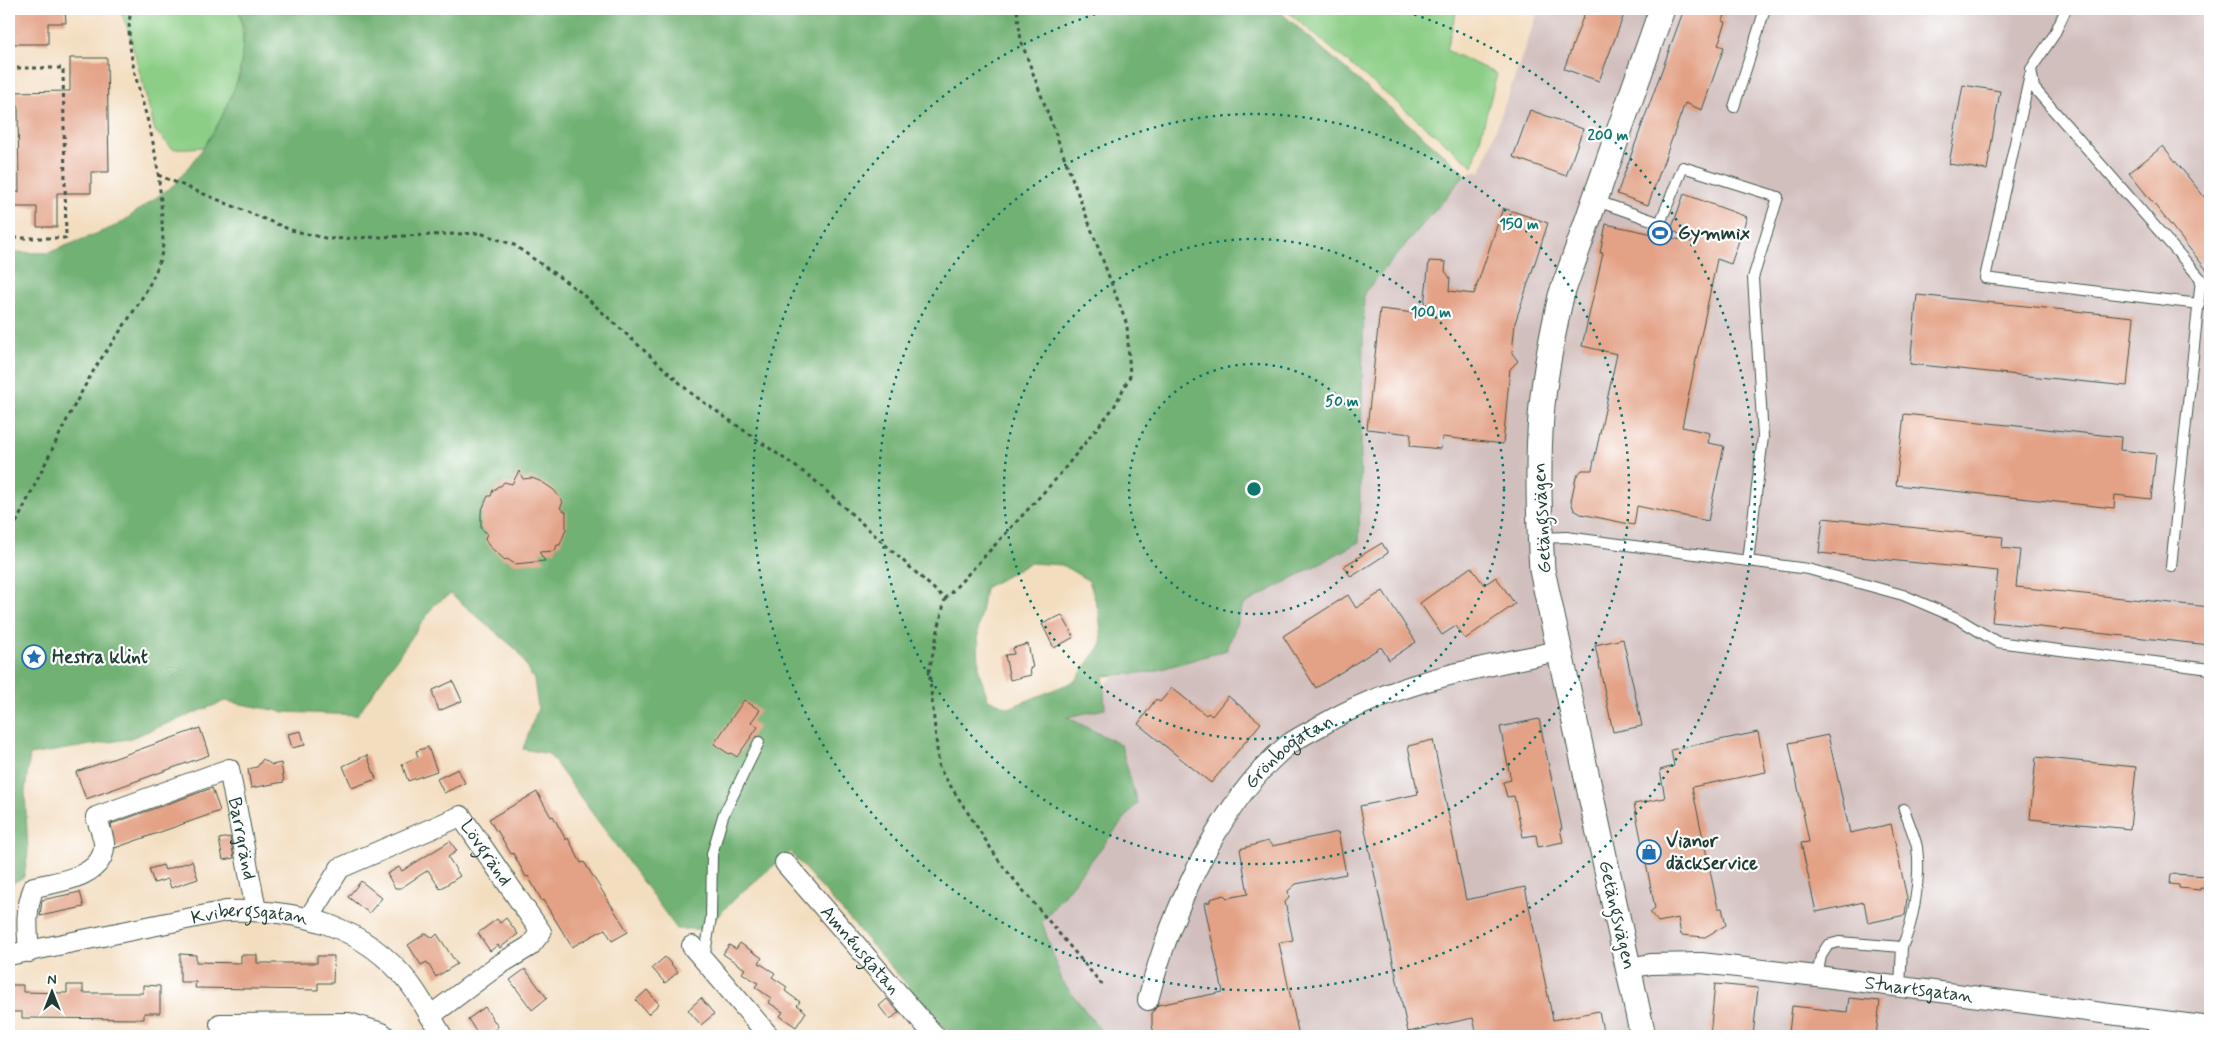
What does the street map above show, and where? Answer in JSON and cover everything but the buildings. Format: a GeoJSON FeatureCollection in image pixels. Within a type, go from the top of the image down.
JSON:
{"type":"FeatureCollection","features":[{"type":"Feature","properties":{"kind":"street","name":"Getängsvägen"},"geometry":{"type":"LineString","coordinates":[[1643,1036],[1542,570],[1538,498],[1540,416],[1551,342],[1561,296],[1662,9]]}},
{"type":"Feature","properties":{"kind":"street","name":"Grönbogatan"},"geometry":{"type":"LineString","coordinates":[[1148,1000],[1156,967],[1184,896],[1218,829],[1253,781],[1290,744],[1337,716],[1402,688],[1447,674],[1560,651]]}},
{"type":"Feature","properties":{"kind":"street","name":"Barrgränd"},"geometry":{"type":"LineString","coordinates":[[29,952],[27,919],[29,899],[34,887],[79,875],[95,868],[102,859],[104,843],[96,817],[229,768],[256,910]]}},
{"type":"Feature","properties":{"kind":"street","name":"Lövgränd"},"geometry":{"type":"LineString","coordinates":[[309,918],[340,868],[461,816],[541,932],[530,946],[497,966],[430,1016]]}},
{"type":"Feature","properties":{"kind":"street","name":"Amnéusgatan"},"geometry":{"type":"LineString","coordinates":[[786,863],[935,1036]]}},
{"type":"Feature","properties":{"kind":"street","name":"Kvibergsgatan"},"geometry":{"type":"LineString","coordinates":[[9,955],[226,911],[256,910],[309,918],[344,930],[366,942],[387,960],[410,984],[442,1036]]}},
{"type":"Feature","properties":{"kind":"street"},"geometry":{"type":"LineString","coordinates":[[698,953],[769,1036]]}},
{"type":"Feature","properties":{"kind":"street","name":"Stuartsgatan"},"geometry":{"type":"LineString","coordinates":[[1629,968],[1677,962],[1818,976],[2210,1027]]}},
{"type":"Feature","properties":{"kind":"street"},"geometry":{"type":"LineString","coordinates":[[220,1024],[350,1023],[382,1033],[385,1036]]}},
{"type":"Feature","properties":{"kind":"lane"},"geometry":{"type":"LineString","coordinates":[[1734,106],[1765,9]]}},
{"type":"Feature","properties":{"kind":"lane"},"geometry":{"type":"LineString","coordinates":[[2066,9],[2054,35],[2031,70],[1985,278],[2199,304]]}},
{"type":"Feature","properties":{"kind":"lane"},"geometry":{"type":"LineString","coordinates":[[2031,70],[2034,88],[2201,279],[2171,567]]}},
{"type":"Feature","properties":{"kind":"lane"},"geometry":{"type":"LineString","coordinates":[[1594,200],[1660,223],[1683,167],[1778,197],[1753,278],[1763,437],[1748,561]]}},
{"type":"Feature","properties":{"kind":"lane"},"geometry":{"type":"LineString","coordinates":[[1540,538],[1566,538],[1808,569],[1903,595],[1958,618],[1997,642],[2210,669]]}},
{"type":"Feature","properties":{"kind":"lane"},"geometry":{"type":"LineString","coordinates":[[698,953],[711,918],[712,854],[723,816],[759,742]]}},
{"type":"Feature","properties":{"kind":"lane"},"geometry":{"type":"LineString","coordinates":[[1900,987],[1902,947],[1909,932],[1916,895],[1917,847],[1904,809]]}},
{"type":"Feature","properties":{"kind":"lane"},"geometry":{"type":"LineString","coordinates":[[1818,976],[1821,956],[1828,945],[1839,942],[1902,947]]}},
{"type":"Feature","properties":{"kind":"path"},"geometry":{"type":"LineString","coordinates":[[9,537],[91,376],[150,285],[162,251],[158,175],[152,139],[132,54],[130,35],[131,9]]}},
{"type":"Feature","properties":{"kind":"path"},"geometry":{"type":"LineString","coordinates":[[1017,9],[1021,41],[1127,325],[1130,376],[1114,407],[1056,479],[945,599],[929,671],[939,768],[1001,864],[1104,987]]}},
{"type":"Feature","properties":{"kind":"path"},"geometry":{"type":"LineString","coordinates":[[9,68],[63,68],[66,238],[9,238]]}},
{"type":"Feature","properties":{"kind":"path"},"geometry":{"type":"LineString","coordinates":[[158,175],[291,230],[330,239],[480,233],[514,245],[579,291],[692,394],[812,478],[945,599]]}},
{"type":"Feature","properties":{"kind":"shaded area"},"geometry":{"type":"Polygon","coordinates":[[[1539,9],[2210,9],[2210,1036],[1105,1036],[1062,981],[1042,922],[1137,803],[1066,717],[1189,614],[1364,293],[1466,174],[1481,171],[1539,9]]]}},
{"type":"Feature","properties":{"kind":"green space"},"geometry":{"type":"Polygon","coordinates":[[[120,9],[239,9],[243,47],[237,81],[223,114],[204,147],[173,149],[155,131],[129,32],[120,9]]]}},
{"type":"Feature","properties":{"kind":"green space"},"geometry":{"type":"Polygon","coordinates":[[[239,9],[1277,9],[1466,174],[1364,293],[1359,542],[1243,605],[1227,650],[1151,672],[1103,676],[1105,709],[1067,717],[1121,745],[1137,803],[1042,922],[1062,981],[1105,1036],[952,1036],[790,852],[741,893],[705,929],[677,929],[549,754],[523,749],[538,708],[534,680],[518,651],[451,594],[435,604],[357,715],[284,712],[225,701],[128,739],[30,755],[25,791],[28,852],[24,877],[9,885],[9,252],[48,253],[118,225],[175,184],[204,147],[220,121],[240,75],[244,31],[239,9]],[[1030,563],[985,588],[978,631],[979,672],[988,699],[1009,708],[1075,681],[1102,644],[1099,612],[1089,581],[1062,565],[1030,563]]]}},
{"type":"Feature","properties":{"kind":"green space"},"geometry":{"type":"Polygon","coordinates":[[[1284,9],[1457,9],[1446,50],[1497,74],[1473,166],[1284,9]]]}},
{"type":"Feature","properties":{"kind":"place","name":"Gymmix"},"geometry":{"type":"Point","coordinates":[1660,233]}},
{"type":"Feature","properties":{"kind":"place","name":"Hestra klint"},"geometry":{"type":"Point","coordinates":[34,657]}},
{"type":"Feature","properties":{"kind":"place","name":"Vianor däckservice"},"geometry":{"type":"Point","coordinates":[1649,852]}}]}
